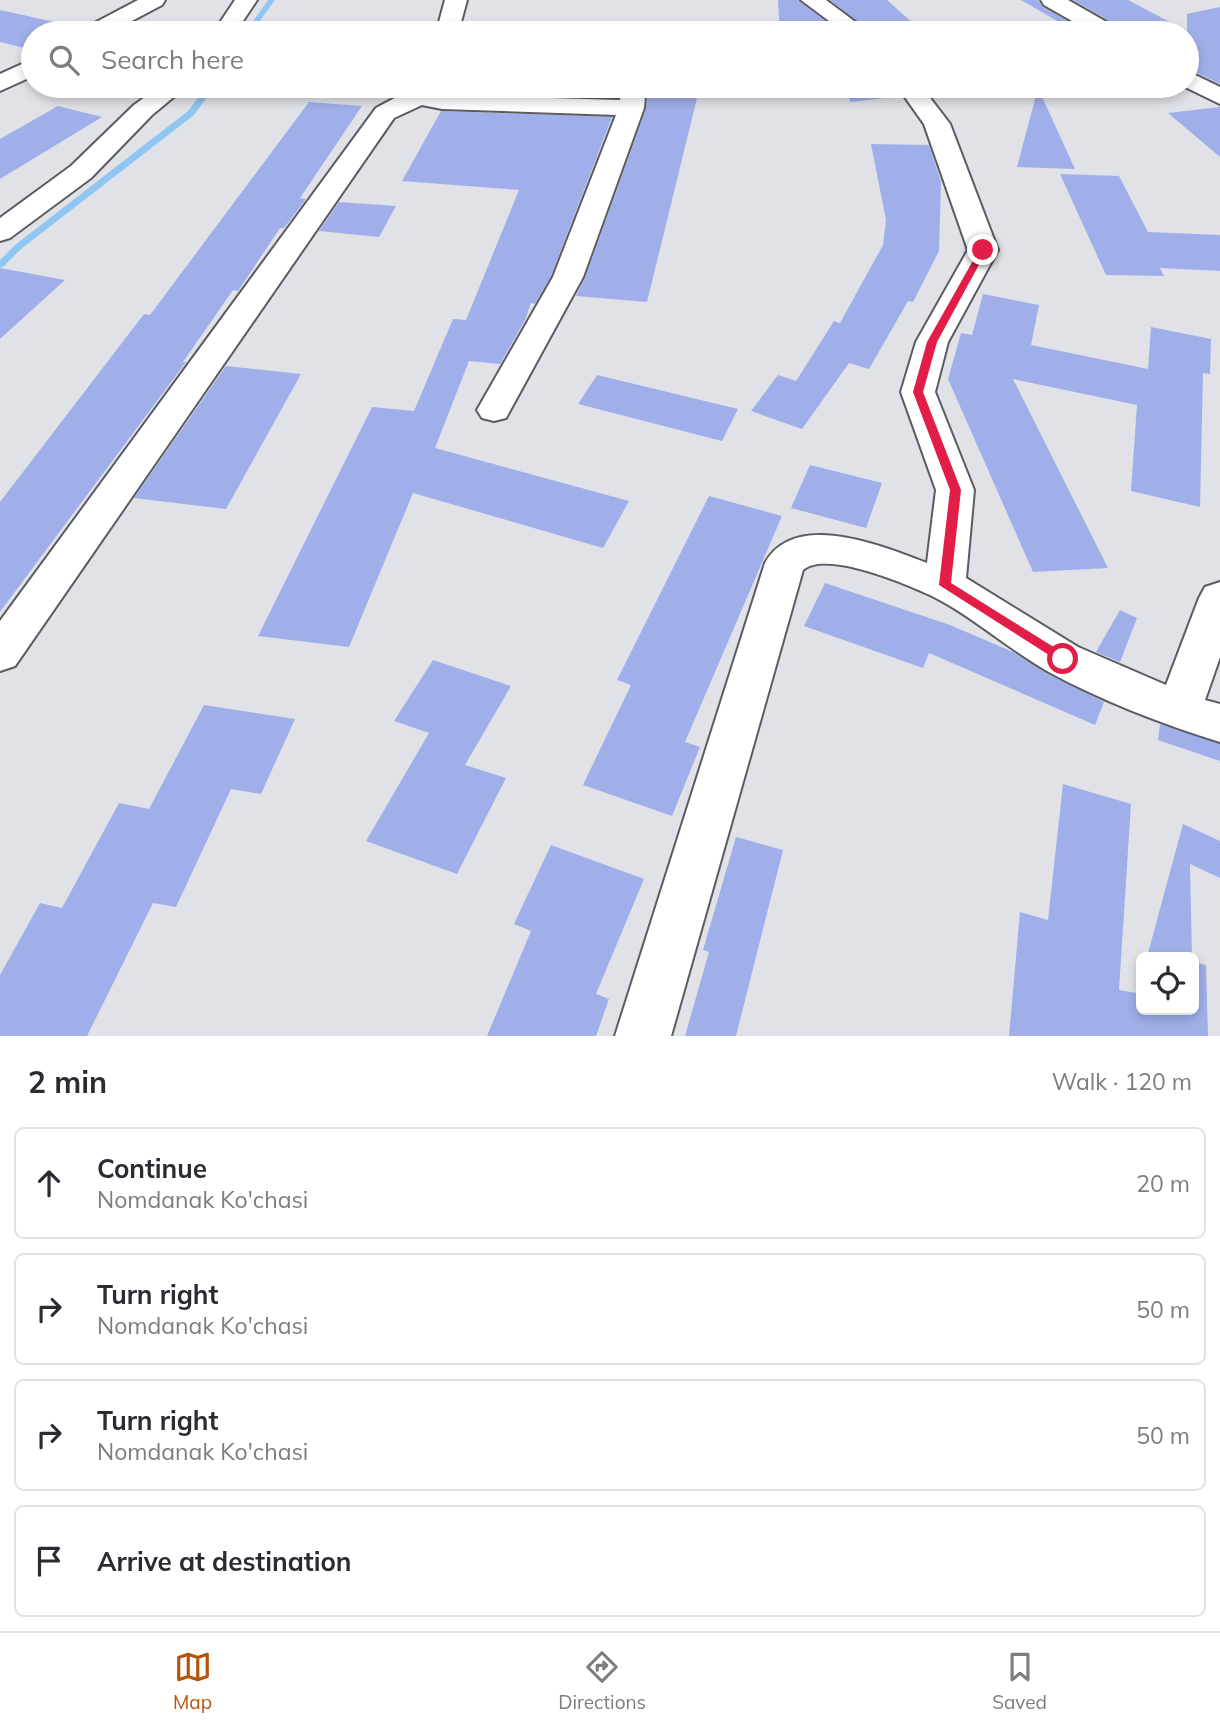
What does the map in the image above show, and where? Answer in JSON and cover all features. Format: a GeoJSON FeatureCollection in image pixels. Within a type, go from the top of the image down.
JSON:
{"type":"FeatureCollection","features":[{"type":"Feature","properties":{"kind":"street"},"geometry":{"type":"LineString","coordinates":[[115,21],[154,0]]}},
{"type":"Feature","properties":{"kind":"street"},"geometry":{"type":"LineString","coordinates":[[232,21],[246,0]]}},
{"type":"Feature","properties":{"kind":"street"},"geometry":{"type":"LineString","coordinates":[[450,21],[456,0]]}},
{"type":"Feature","properties":{"kind":"street"},"geometry":{"type":"LineString","coordinates":[[812,0],[842,21]]}},
{"type":"Feature","properties":{"kind":"street"},"geometry":{"type":"LineString","coordinates":[[1052,0],[1088,21]]}},
{"type":"Feature","properties":{"kind":"street"},"geometry":{"type":"LineString","coordinates":[[0,84],[21,73]]}},
{"type":"Feature","properties":{"kind":"street"},"geometry":{"type":"LineString","coordinates":[[1199,85],[1220,97]]}},
{"type":"Feature","properties":{"kind":"street"},"geometry":{"type":"LineString","coordinates":[[0,232],[81,172],[143,110],[159,98]]}},
{"type":"Feature","properties":{"kind":"street"},"geometry":{"type":"LineString","coordinates":[[0,654],[385,113],[413,98]]}},
{"type":"Feature","properties":{"kind":"street"},"geometry":{"type":"LineString","coordinates":[[436,98],[442,102],[595,98]]}},
{"type":"Feature","properties":{"kind":"street"},"geometry":{"type":"LineString","coordinates":[[494,410],[568,277],[633,98]]}},
{"type":"Feature","properties":{"kind":"street"},"geometry":{"type":"LineString","coordinates":[[918,98],[937,124],[983,250],[932,342],[918,392],[956,490],[945,585]]}},
{"type":"Feature","properties":{"kind":"street"},"geometry":{"type":"LineString","coordinates":[[643,1036],[785,563],[801,551],[824,549],[852,554],[945,585],[1063,659],[1179,710],[1220,723]]}},
{"type":"Feature","properties":{"kind":"street"},"geometry":{"type":"LineString","coordinates":[[1179,710],[1220,598]]}},
{"type":"Feature","properties":{"kind":"building"},"geometry":{"type":"Polygon","coordinates":[[[778,0],[798,0],[825,21],[779,21],[778,0]]]}},
{"type":"Feature","properties":{"kind":"building"},"geometry":{"type":"Polygon","coordinates":[[[830,0],[887,0],[911,21],[857,21],[830,0]]]}},
{"type":"Feature","properties":{"kind":"building"},"geometry":{"type":"Polygon","coordinates":[[[1021,0],[1038,0],[1043,7],[1067,21],[1057,21],[1021,0]]]}},
{"type":"Feature","properties":{"kind":"building"},"geometry":{"type":"Polygon","coordinates":[[[1073,0],[1128,0],[1168,21],[1109,21],[1073,0]]]}},
{"type":"Feature","properties":{"kind":"building"},"geometry":{"type":"Polygon","coordinates":[[[1220,7],[1220,84],[1199,74],[1199,21],[1187,21],[1187,14],[1220,7]]]}},
{"type":"Feature","properties":{"kind":"building"},"geometry":{"type":"Polygon","coordinates":[[[0,10],[50,21],[21,21],[21,47],[0,42],[0,10]]]}},
{"type":"Feature","properties":{"kind":"building"},"geometry":{"type":"Polygon","coordinates":[[[647,98],[697,98],[647,302],[576,296],[585,278],[646,109],[647,98]]]}},
{"type":"Feature","properties":{"kind":"building"},"geometry":{"type":"Polygon","coordinates":[[[849,98],[884,98],[851,102],[849,98]]]}},
{"type":"Feature","properties":{"kind":"building"},"geometry":{"type":"Polygon","coordinates":[[[1035,98],[1043,98],[1075,169],[1017,167],[1035,98]]]}},
{"type":"Feature","properties":{"kind":"building"},"geometry":{"type":"Polygon","coordinates":[[[309,102],[362,106],[300,198],[306,199],[284,228],[280,228],[238,291],[233,290],[183,362],[186,362],[0,612],[0,502],[144,314],[150,315],[309,102]]]}},
{"type":"Feature","properties":{"kind":"building"},"geometry":{"type":"Polygon","coordinates":[[[58,106],[102,117],[0,179],[0,139],[58,106]]]}},
{"type":"Feature","properties":{"kind":"building"},"geometry":{"type":"Polygon","coordinates":[[[1220,107],[1220,157],[1168,113],[1220,107]]]}},
{"type":"Feature","properties":{"kind":"building"},"geometry":{"type":"Polygon","coordinates":[[[441,111],[612,117],[551,276],[535,304],[531,303],[525,320],[500,364],[469,361],[435,448],[629,501],[603,548],[413,493],[349,647],[258,636],[372,407],[414,411],[453,319],[466,320],[519,190],[402,181],[441,111]]]}},
{"type":"Feature","properties":{"kind":"building"},"geometry":{"type":"Polygon","coordinates":[[[871,144],[929,145],[941,182],[939,251],[913,302],[908,301],[869,369],[849,363],[802,429],[751,411],[778,375],[796,381],[834,321],[840,323],[883,245],[886,220],[871,144]]]}},
{"type":"Feature","properties":{"kind":"building"},"geometry":{"type":"Polygon","coordinates":[[[1060,174],[1119,176],[1148,232],[1220,235],[1220,271],[1160,268],[1164,276],[1106,275],[1060,174]]]}},
{"type":"Feature","properties":{"kind":"building"},"geometry":{"type":"Polygon","coordinates":[[[339,202],[396,206],[379,237],[319,231],[339,202]]]}},
{"type":"Feature","properties":{"kind":"building"},"geometry":{"type":"Polygon","coordinates":[[[0,268],[65,280],[0,339],[0,268]]]}},
{"type":"Feature","properties":{"kind":"building"},"geometry":{"type":"Polygon","coordinates":[[[983,294],[1039,305],[1031,345],[1148,369],[1151,327],[1211,339],[1210,374],[1203,373],[1200,507],[1131,491],[1137,405],[1013,379],[1108,568],[1033,572],[948,379],[961,333],[972,335],[983,294]]]}},
{"type":"Feature","properties":{"kind":"building"},"geometry":{"type":"Polygon","coordinates":[[[226,366],[301,374],[226,509],[134,498],[226,366]]]}},
{"type":"Feature","properties":{"kind":"building"},"geometry":{"type":"Polygon","coordinates":[[[597,375],[738,409],[722,441],[578,404],[597,375]]]}},
{"type":"Feature","properties":{"kind":"building"},"geometry":{"type":"Polygon","coordinates":[[[810,465],[882,483],[866,528],[791,508],[810,465]]]}},
{"type":"Feature","properties":{"kind":"building"},"geometry":{"type":"Polygon","coordinates":[[[709,496],[782,516],[685,742],[700,747],[672,816],[583,785],[631,685],[617,680],[709,496]]]}},
{"type":"Feature","properties":{"kind":"building"},"geometry":{"type":"Polygon","coordinates":[[[825,583],[950,625],[1013,652],[1046,673],[1104,702],[1095,725],[929,653],[923,668],[804,626],[825,583]]]}},
{"type":"Feature","properties":{"kind":"building"},"geometry":{"type":"Polygon","coordinates":[[[1120,610],[1137,618],[1120,662],[1096,652],[1120,610]]]}},
{"type":"Feature","properties":{"kind":"building"},"geometry":{"type":"Polygon","coordinates":[[[433,660],[511,686],[465,765],[506,778],[457,874],[366,841],[429,733],[394,721],[433,660]]]}},
{"type":"Feature","properties":{"kind":"building"},"geometry":{"type":"Polygon","coordinates":[[[204,705],[295,719],[261,794],[231,789],[176,907],[153,903],[87,1036],[0,1036],[0,975],[40,903],[62,908],[119,803],[149,809],[204,705]]]}},
{"type":"Feature","properties":{"kind":"building"},"geometry":{"type":"Polygon","coordinates":[[[1160,724],[1220,744],[1220,761],[1158,740],[1160,724]]]}},
{"type":"Feature","properties":{"kind":"building"},"geometry":{"type":"Polygon","coordinates":[[[1063,784],[1131,804],[1119,990],[1136,993],[1136,1015],[1199,1015],[1199,963],[1206,965],[1208,1036],[1009,1036],[1020,912],[1048,920],[1063,784]]]}},
{"type":"Feature","properties":{"kind":"building"},"geometry":{"type":"Polygon","coordinates":[[[1183,824],[1220,841],[1220,878],[1190,864],[1192,952],[1148,952],[1183,824]]]}},
{"type":"Feature","properties":{"kind":"building"},"geometry":{"type":"Polygon","coordinates":[[[736,837],[783,850],[736,1036],[685,1036],[709,952],[703,950],[736,837]]]}},
{"type":"Feature","properties":{"kind":"building"},"geometry":{"type":"Polygon","coordinates":[[[551,845],[644,879],[596,994],[609,999],[596,1036],[487,1036],[531,931],[514,924],[551,845]]]}},
{"type":"Feature","properties":{"kind":"waterway"},"geometry":{"type":"LineString","coordinates":[[257,21],[272,0]]}},
{"type":"Feature","properties":{"kind":"waterway"},"geometry":{"type":"LineString","coordinates":[[0,265],[18,247],[191,113],[202,98]]}},
{"type":"Feature","properties":{"kind":"route"},"geometry":{"type":"LineString","coordinates":[[983,250],[932,342],[918,392],[956,490],[945,585],[1063,659]]}}]}
